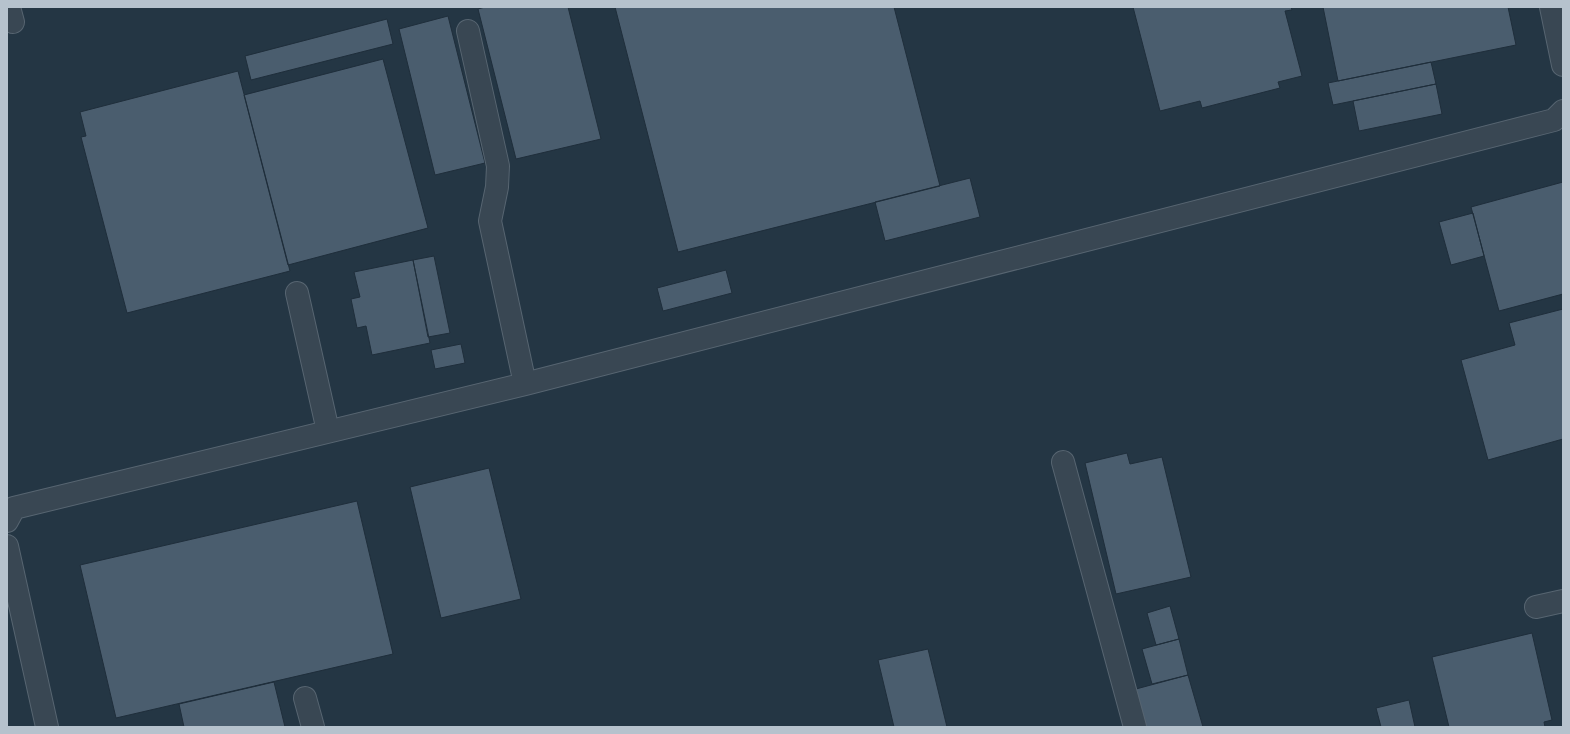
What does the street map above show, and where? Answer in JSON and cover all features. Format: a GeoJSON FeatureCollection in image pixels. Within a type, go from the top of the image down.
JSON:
{"type":"FeatureCollection","features":[{"type":"Feature","properties":{"kind":"lane"},"geometry":{"type":"LineString","coordinates":[[1551,7],[1563,65]]}},
{"type":"Feature","properties":{"kind":"lane"},"geometry":{"type":"LineString","coordinates":[[468,31],[498,166],[497,188],[490,222],[525,384]]}},
{"type":"Feature","properties":{"kind":"lane"},"geometry":{"type":"LineString","coordinates":[[7,521],[14,508],[525,384],[1554,120],[1563,111]]}},
{"type":"Feature","properties":{"kind":"lane"},"geometry":{"type":"LineString","coordinates":[[297,293],[328,431]]}},
{"type":"Feature","properties":{"kind":"lane"},"geometry":{"type":"LineString","coordinates":[[1063,462],[1135,727]]}},
{"type":"Feature","properties":{"kind":"lane"},"geometry":{"type":"LineString","coordinates":[[7,546],[47,727]]}},
{"type":"Feature","properties":{"kind":"lane"},"geometry":{"type":"LineString","coordinates":[[1536,607],[1563,600]]}},
{"type":"Feature","properties":{"kind":"lane"},"geometry":{"type":"LineString","coordinates":[[305,698],[313,727]]}},
{"type":"Feature","properties":{"kind":"building"},"geometry":{"type":"Polygon","coordinates":[[[485,7],[568,7],[601,139],[516,159],[478,9],[485,7]]]}},
{"type":"Feature","properties":{"kind":"building"},"geometry":{"type":"Polygon","coordinates":[[[615,7],[894,7],[940,186],[678,252],[615,7]]]}},
{"type":"Feature","properties":{"kind":"building"},"geometry":{"type":"Polygon","coordinates":[[[1133,7],[1291,7],[1292,10],[1285,11],[1302,76],[1278,82],[1280,88],[1202,108],[1200,101],[1160,111],[1133,7]]]}},
{"type":"Feature","properties":{"kind":"building"},"geometry":{"type":"Polygon","coordinates":[[[1323,7],[1508,7],[1516,45],[1338,81],[1323,7]]]}},
{"type":"Feature","properties":{"kind":"building"},"geometry":{"type":"Polygon","coordinates":[[[448,16],[485,163],[435,175],[399,29],[448,16]]]}},
{"type":"Feature","properties":{"kind":"building"},"geometry":{"type":"Polygon","coordinates":[[[387,19],[393,44],[251,80],[245,56],[387,19]]]}},
{"type":"Feature","properties":{"kind":"building"},"geometry":{"type":"Polygon","coordinates":[[[383,59],[428,228],[288,265],[244,95],[383,59]]]}},
{"type":"Feature","properties":{"kind":"building"},"geometry":{"type":"Polygon","coordinates":[[[1431,62],[1436,84],[1333,105],[1328,83],[1431,62]]]}},
{"type":"Feature","properties":{"kind":"building"},"geometry":{"type":"Polygon","coordinates":[[[238,71],[290,271],[127,313],[81,137],[86,136],[80,112],[238,71]]]}},
{"type":"Feature","properties":{"kind":"building"},"geometry":{"type":"Polygon","coordinates":[[[1436,84],[1442,114],[1359,131],[1353,101],[1436,84]]]}},
{"type":"Feature","properties":{"kind":"building"},"geometry":{"type":"Polygon","coordinates":[[[970,178],[980,217],[885,241],[875,202],[970,178]]]}},
{"type":"Feature","properties":{"kind":"building"},"geometry":{"type":"Polygon","coordinates":[[[1563,182],[1563,294],[1499,311],[1471,207],[1563,182]]]}},
{"type":"Feature","properties":{"kind":"building"},"geometry":{"type":"Polygon","coordinates":[[[1473,213],[1484,256],[1451,265],[1439,222],[1473,213]]]}},
{"type":"Feature","properties":{"kind":"building"},"geometry":{"type":"Polygon","coordinates":[[[434,256],[450,333],[428,337],[413,260],[434,256]]]}},
{"type":"Feature","properties":{"kind":"building"},"geometry":{"type":"Polygon","coordinates":[[[413,260],[430,343],[372,355],[366,326],[357,328],[351,299],[360,297],[354,272],[413,260]]]}},
{"type":"Feature","properties":{"kind":"building"},"geometry":{"type":"Polygon","coordinates":[[[726,270],[732,293],[663,311],[657,288],[726,270]]]}},
{"type":"Feature","properties":{"kind":"building"},"geometry":{"type":"Polygon","coordinates":[[[1563,309],[1563,439],[1488,460],[1461,360],[1515,345],[1509,323],[1563,309]]]}},
{"type":"Feature","properties":{"kind":"building"},"geometry":{"type":"Polygon","coordinates":[[[461,344],[465,363],[435,369],[431,350],[461,344]]]}},
{"type":"Feature","properties":{"kind":"building"},"geometry":{"type":"Polygon","coordinates":[[[1127,453],[1130,464],[1162,457],[1191,577],[1116,594],[1085,463],[1127,453]]]}},
{"type":"Feature","properties":{"kind":"building"},"geometry":{"type":"Polygon","coordinates":[[[489,468],[521,599],[441,618],[410,487],[489,468]]]}},
{"type":"Feature","properties":{"kind":"building"},"geometry":{"type":"Polygon","coordinates":[[[357,501],[393,654],[116,718],[80,565],[357,501]]]}},
{"type":"Feature","properties":{"kind":"building"},"geometry":{"type":"Polygon","coordinates":[[[1170,606],[1179,639],[1156,645],[1147,613],[1170,606]]]}},
{"type":"Feature","properties":{"kind":"building"},"geometry":{"type":"Polygon","coordinates":[[[1532,633],[1552,720],[1544,722],[1545,727],[1449,727],[1432,657],[1532,633]]]}},
{"type":"Feature","properties":{"kind":"building"},"geometry":{"type":"Polygon","coordinates":[[[1179,639],[1188,675],[1152,684],[1142,649],[1179,639]]]}},
{"type":"Feature","properties":{"kind":"building"},"geometry":{"type":"Polygon","coordinates":[[[928,649],[947,727],[894,727],[878,660],[928,649]]]}},
{"type":"Feature","properties":{"kind":"building"},"geometry":{"type":"Polygon","coordinates":[[[1188,675],[1203,727],[1146,727],[1136,689],[1188,675]]]}},
{"type":"Feature","properties":{"kind":"building"},"geometry":{"type":"Polygon","coordinates":[[[274,682],[285,727],[184,727],[179,704],[274,682]]]}},
{"type":"Feature","properties":{"kind":"building"},"geometry":{"type":"Polygon","coordinates":[[[1409,700],[1415,727],[1381,727],[1376,708],[1409,700]]]}}]}
